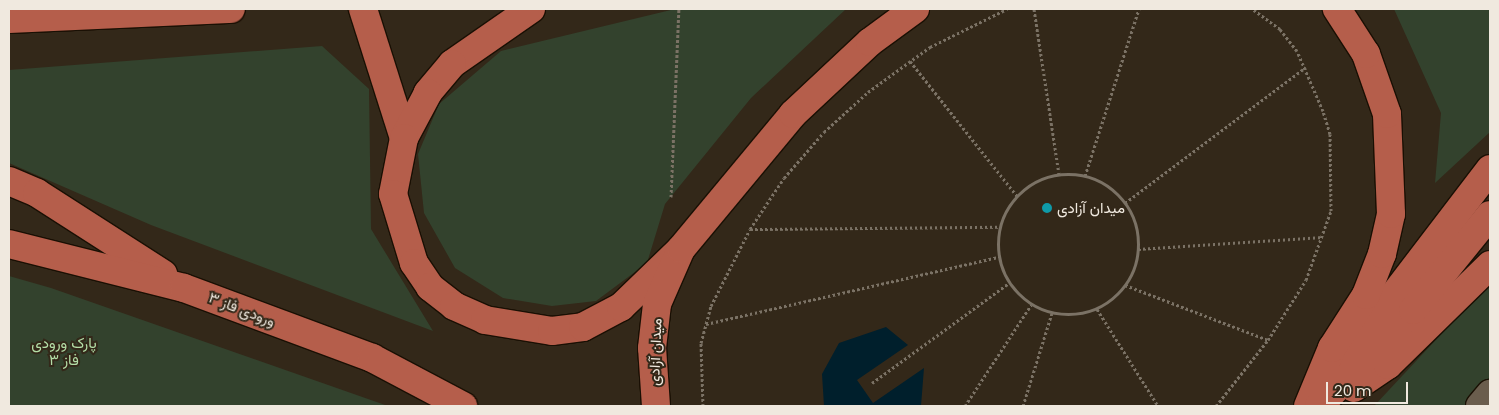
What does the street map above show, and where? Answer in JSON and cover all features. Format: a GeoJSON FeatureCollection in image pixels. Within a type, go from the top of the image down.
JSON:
{"type":"FeatureCollection","features":[{"type":"Feature","properties":{"kind":"main road"},"geometry":{"type":"LineString","coordinates":[[9,19],[231,9]]}},
{"type":"Feature","properties":{"kind":"main road"},"geometry":{"type":"LineString","coordinates":[[363,9],[404,138]]}},
{"type":"Feature","properties":{"kind":"main road"},"geometry":{"type":"LineString","coordinates":[[531,9],[452,64],[428,92],[404,138],[394,194],[414,263],[430,287],[454,306],[485,320],[552,331],[583,327],[621,307],[681,249]]}},
{"type":"Feature","properties":{"kind":"main road","name":"میدان آزادی"},"geometry":{"type":"LineString","coordinates":[[656,406],[652,348],[657,304],[681,249],[793,114],[870,42],[915,9]]}},
{"type":"Feature","properties":{"kind":"main road"},"geometry":{"type":"LineString","coordinates":[[1308,406],[1332,348],[1366,295],[1382,254],[1391,214],[1387,114],[1366,54],[1337,9]]}},
{"type":"Feature","properties":{"kind":"main road"},"geometry":{"type":"LineString","coordinates":[[1314,406],[1414,265],[1490,170]]}},
{"type":"Feature","properties":{"kind":"main road"},"geometry":{"type":"LineString","coordinates":[[9,180],[36,193],[184,288]]}},
{"type":"Feature","properties":{"kind":"main road"},"geometry":{"type":"LineString","coordinates":[[1319,406],[1413,310],[1490,215]]}},
{"type":"Feature","properties":{"kind":"main road","name":"ورودی فاز ۳"},"geometry":{"type":"LineString","coordinates":[[9,244],[184,288],[372,358],[463,406]]}},
{"type":"Feature","properties":{"kind":"main road"},"geometry":{"type":"LineString","coordinates":[[1328,406],[1388,364],[1490,264]]}},
{"type":"Feature","properties":{"kind":"street"},"geometry":{"type":"LineString","coordinates":[[1480,406],[1490,394]]}},
{"type":"Feature","properties":{"kind":"path"},"geometry":{"type":"LineString","coordinates":[[671,197],[679,9]]}},
{"type":"Feature","properties":{"kind":"path"},"geometry":{"type":"LineString","coordinates":[[703,406],[701,343],[720,284],[750,229],[824,132],[847,108],[910,61],[970,24],[1007,9]]}},
{"type":"Feature","properties":{"kind":"path"},"geometry":{"type":"LineString","coordinates":[[1034,9],[1059,175]]}},
{"type":"Feature","properties":{"kind":"path"},"geometry":{"type":"LineString","coordinates":[[1085,176],[1139,9]]}},
{"type":"Feature","properties":{"kind":"path"},"geometry":{"type":"LineString","coordinates":[[1216,406],[1268,340],[1306,280],[1331,211],[1330,134],[1306,67],[1280,29],[1252,9]]}},
{"type":"Feature","properties":{"kind":"path"},"geometry":{"type":"LineString","coordinates":[[910,61],[1018,196]]}},
{"type":"Feature","properties":{"kind":"path"},"geometry":{"type":"LineString","coordinates":[[1125,203],[1306,67]]}},
{"type":"Feature","properties":{"kind":"path"},"geometry":{"type":"LineString","coordinates":[[1059,175],[1085,176],[1114,190],[1125,203],[1138,232],[1138,249],[1125,285],[1097,309],[1075,315],[1052,313],[1031,305],[1009,283],[999,258],[999,227],[1018,196],[1046,177],[1059,175]]}},
{"type":"Feature","properties":{"kind":"path"},"geometry":{"type":"LineString","coordinates":[[750,229],[999,227]]}},
{"type":"Feature","properties":{"kind":"path"},"geometry":{"type":"LineString","coordinates":[[1138,249],[1323,237]]}},
{"type":"Feature","properties":{"kind":"path"},"geometry":{"type":"LineString","coordinates":[[706,324],[999,258]]}},
{"type":"Feature","properties":{"kind":"path"},"geometry":{"type":"LineString","coordinates":[[872,383],[1009,283]]}},
{"type":"Feature","properties":{"kind":"path"},"geometry":{"type":"LineString","coordinates":[[1125,285],[1268,340]]}},
{"type":"Feature","properties":{"kind":"path"},"geometry":{"type":"LineString","coordinates":[[965,406],[1031,305]]}},
{"type":"Feature","properties":{"kind":"path"},"geometry":{"type":"LineString","coordinates":[[1097,309],[1158,406]]}},
{"type":"Feature","properties":{"kind":"path"},"geometry":{"type":"LineString","coordinates":[[1023,406],[1052,313]]}},
{"type":"Feature","properties":{"kind":"green space"},"geometry":{"type":"Polygon","coordinates":[[[675,9],[846,9],[751,98],[665,204],[647,263],[596,301],[552,306],[503,298],[455,268],[424,213],[418,154],[439,104],[501,51],[675,9]]]}},
{"type":"Feature","properties":{"kind":"green space"},"geometry":{"type":"Polygon","coordinates":[[[1394,9],[1490,9],[1490,132],[1435,183],[1441,113],[1394,9]]]}},
{"type":"Feature","properties":{"kind":"green space"},"geometry":{"type":"Polygon","coordinates":[[[322,46],[369,89],[371,229],[433,331],[151,225],[9,163],[9,70],[322,46]]]}},
{"type":"Feature","properties":{"kind":"green space","name":"پارک ورودی فاز ۳"},"geometry":{"type":"Polygon","coordinates":[[[9,276],[51,288],[388,406],[9,406],[9,276]]]}},
{"type":"Feature","properties":{"kind":"green space"},"geometry":{"type":"Polygon","coordinates":[[[1490,282],[1490,380],[1468,406],[1374,406],[1490,282]]]}},
{"type":"Feature","properties":{"kind":"water"},"geometry":{"type":"Polygon","coordinates":[[[886,327],[908,345],[857,380],[873,403],[924,368],[921,406],[824,406],[822,374],[839,343],[886,327]]]}},
{"type":"Feature","properties":{"kind":"place","name":"میدان آزادی"},"geometry":{"type":"Point","coordinates":[1047,208]}}]}
